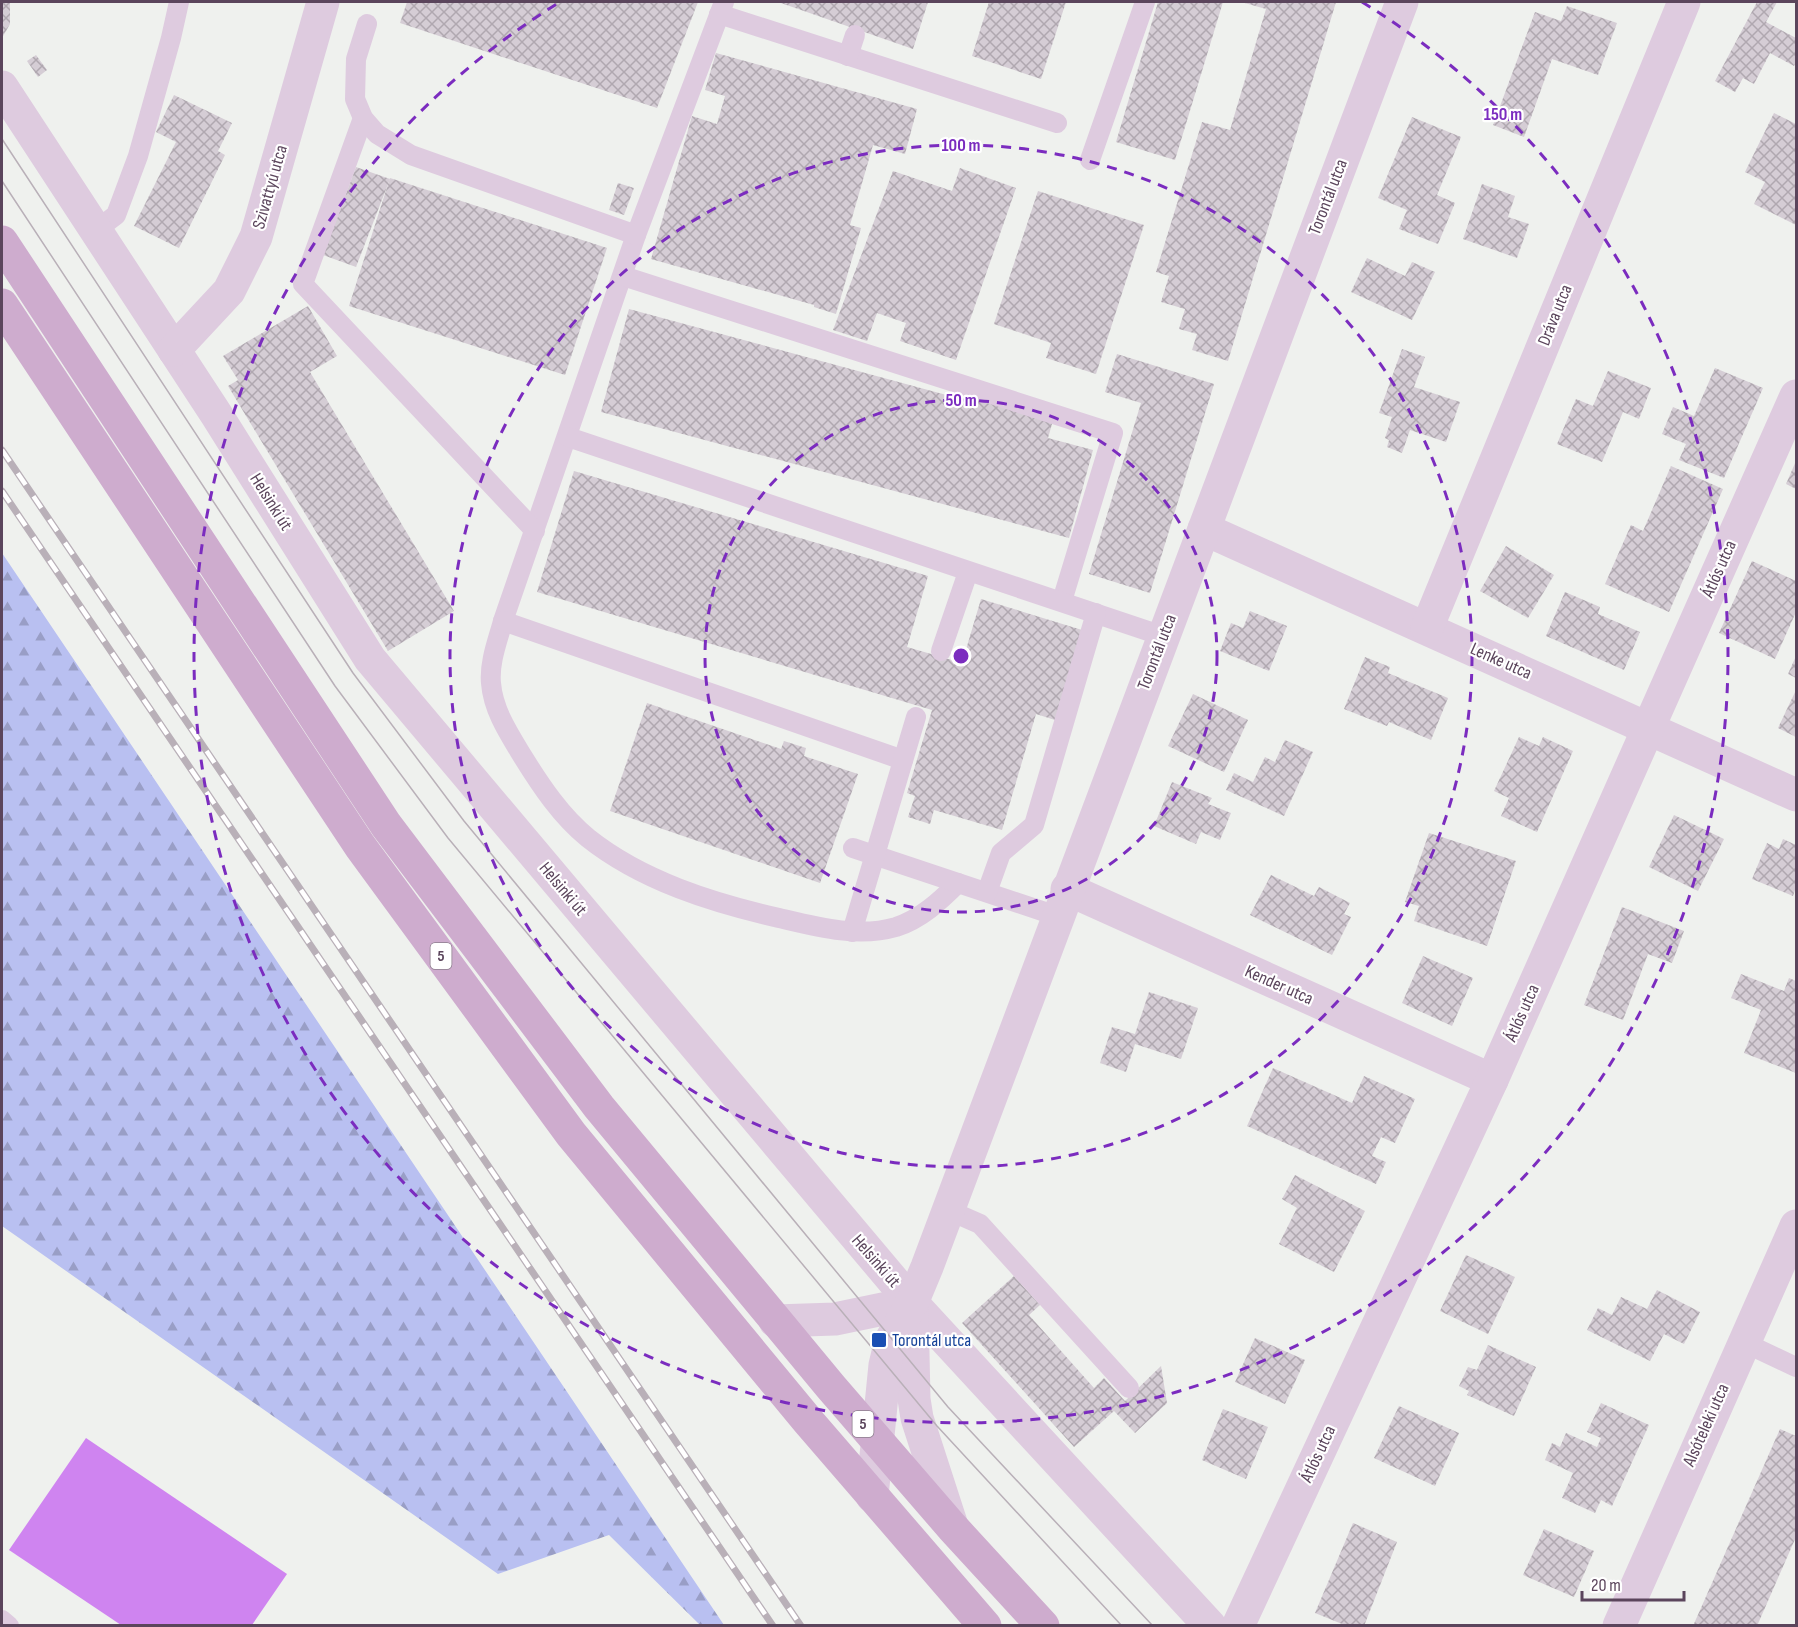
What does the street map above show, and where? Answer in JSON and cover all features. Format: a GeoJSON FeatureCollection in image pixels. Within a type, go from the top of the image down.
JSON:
{"type":"FeatureCollection","features":[{"type":"Feature","properties":{"kind":"main road","name":"5"},"geometry":{"type":"LineString","coordinates":[[2,242],[386,825],[599,1107],[775,1321],[952,1527],[1043,1626]]}},
{"type":"Feature","properties":{"kind":"main road","name":"5"},"geometry":{"type":"LineString","coordinates":[[2,305],[360,846],[571,1134],[872,1496],[985,1626]]}},
{"type":"Feature","properties":{"kind":"street","name":"Szivattyú utca"},"geometry":{"type":"LineString","coordinates":[[174,350],[229,291],[256,237],[323,2]]}},
{"type":"Feature","properties":{"kind":"street","name":"Torontál utca"},"geometry":{"type":"LineString","coordinates":[[872,1496],[885,1365],[891,1340],[912,1303],[948,1210],[1402,2]]}},
{"type":"Feature","properties":{"kind":"street","name":"Dráva utca"},"geometry":{"type":"LineString","coordinates":[[1427,628],[1684,2]]}},
{"type":"Feature","properties":{"kind":"street","name":"Helsinki út"},"geometry":{"type":"LineString","coordinates":[[2,87],[174,350],[370,659],[912,1303],[1210,1626]]}},
{"type":"Feature","properties":{"kind":"street","name":"Átlós utca"},"geometry":{"type":"LineString","coordinates":[[1238,1626],[1492,1080],[1797,396]]}},
{"type":"Feature","properties":{"kind":"street","name":"Lenke utca"},"geometry":{"type":"LineString","coordinates":[[1204,529],[1797,795]]}},
{"type":"Feature","properties":{"kind":"street","name":"Kender utca"},"geometry":{"type":"LineString","coordinates":[[1062,903],[1492,1080]]}},
{"type":"Feature","properties":{"kind":"street","name":"Alsóteleki utca"},"geometry":{"type":"LineString","coordinates":[[1619,1626],[1743,1342],[1797,1226]]}},
{"type":"Feature","properties":{"kind":"street","name":"Torontál utca"},"geometry":{"type":"LineString","coordinates":[[912,1303],[914,1399],[917,1419],[952,1527]]}},
{"type":"Feature","properties":{"kind":"street"},"geometry":{"type":"LineString","coordinates":[[775,1321],[835,1319],[912,1303]]}},
{"type":"Feature","properties":{"kind":"lane"},"geometry":{"type":"LineString","coordinates":[[95,231],[116,214],[138,156],[179,2]]}},
{"type":"Feature","properties":{"kind":"lane"},"geometry":{"type":"LineString","coordinates":[[1090,159],[1145,2]]}},
{"type":"Feature","properties":{"kind":"lane"},"geometry":{"type":"LineString","coordinates":[[958,883],[939,902],[907,923],[881,930],[852,932],[748,911],[636,870],[587,837],[538,781],[507,730],[494,701],[490,682],[492,660],[503,621],[636,235],[722,8],[848,56],[1058,123]]}},
{"type":"Feature","properties":{"kind":"lane"},"geometry":{"type":"LineString","coordinates":[[367,24],[359,46],[354,74],[355,99],[363,118],[387,141],[411,155],[636,235]]}},
{"type":"Feature","properties":{"kind":"lane"},"geometry":{"type":"LineString","coordinates":[[848,56],[855,35]]}},
{"type":"Feature","properties":{"kind":"lane"},"geometry":{"type":"LineString","coordinates":[[363,118],[303,284],[535,531]]}},
{"type":"Feature","properties":{"kind":"lane"},"geometry":{"type":"LineString","coordinates":[[623,276],[1113,434],[1062,601]]}},
{"type":"Feature","properties":{"kind":"lane"},"geometry":{"type":"LineString","coordinates":[[568,437],[1163,636]]}},
{"type":"Feature","properties":{"kind":"lane"},"geometry":{"type":"LineString","coordinates":[[941,651],[968,572]]}},
{"type":"Feature","properties":{"kind":"lane"},"geometry":{"type":"LineString","coordinates":[[987,892],[1001,853],[1034,825],[1096,613]]}},
{"type":"Feature","properties":{"kind":"lane"},"geometry":{"type":"LineString","coordinates":[[503,621],[903,760]]}},
{"type":"Feature","properties":{"kind":"lane"},"geometry":{"type":"LineString","coordinates":[[852,932],[916,717]]}},
{"type":"Feature","properties":{"kind":"lane"},"geometry":{"type":"LineString","coordinates":[[853,848],[987,892],[1062,903]]}},
{"type":"Feature","properties":{"kind":"lane"},"geometry":{"type":"LineString","coordinates":[[948,1210],[980,1224],[1129,1388]]}},
{"type":"Feature","properties":{"kind":"lane"},"geometry":{"type":"LineString","coordinates":[[1743,1342],[1797,1367]]}},
{"type":"Feature","properties":{"kind":"lane"},"geometry":{"type":"LineString","coordinates":[[2,1620],[9,1626]]}},
{"type":"Feature","properties":{"kind":"green space"},"geometry":{"type":"Polygon","coordinates":[[[2,553],[724,1625],[700,1625],[609,1535],[498,1574],[2,1226],[2,553]]]}},
{"type":"Feature","properties":{"kind":"shaded area"},"geometry":{"type":"Polygon","coordinates":[[[86,1438],[287,1574],[252,1625],[121,1625],[9,1550],[86,1438]]]}},
{"type":"Feature","properties":{"kind":"building"},"geometry":{"type":"Polygon","coordinates":[[[2,2],[10,2],[10,24],[2,38],[2,2]]]}},
{"type":"Feature","properties":{"kind":"building"},"geometry":{"type":"Polygon","coordinates":[[[407,2],[698,2],[657,108],[400,23],[407,2]]]}},
{"type":"Feature","properties":{"kind":"building"},"geometry":{"type":"Polygon","coordinates":[[[778,2],[928,2],[913,49],[778,2]]]}},
{"type":"Feature","properties":{"kind":"building"},"geometry":{"type":"Polygon","coordinates":[[[989,2],[1066,2],[1041,79],[972,56],[989,2]]]}},
{"type":"Feature","properties":{"kind":"building"},"geometry":{"type":"Polygon","coordinates":[[[1158,2],[1223,2],[1175,160],[1116,142],[1158,2]]]}},
{"type":"Feature","properties":{"kind":"building"},"geometry":{"type":"Polygon","coordinates":[[[1241,2],[1336,2],[1228,361],[1192,350],[1197,334],[1179,329],[1185,309],[1161,302],[1169,276],[1156,272],[1202,122],[1230,130],[1266,9],[1241,2]]]}},
{"type":"Feature","properties":{"kind":"building"},"geometry":{"type":"Polygon","coordinates":[[[1757,2],[1777,2],[1766,22],[1796,38],[1796,62],[1794,66],[1770,53],[1754,84],[1743,78],[1735,92],[1715,81],[1757,2]]]}},
{"type":"Feature","properties":{"kind":"building"},"geometry":{"type":"Polygon","coordinates":[[[1567,6],[1617,23],[1598,75],[1552,59],[1524,137],[1493,125],[1535,12],[1561,21],[1567,6]]]}},
{"type":"Feature","properties":{"kind":"building"},"geometry":{"type":"Polygon","coordinates":[[[716,53],[917,109],[905,154],[873,145],[850,225],[861,228],[836,314],[814,307],[814,305],[651,259],[692,116],[717,124],[725,96],[705,90],[716,53]]]}},
{"type":"Feature","properties":{"kind":"building"},"geometry":{"type":"Polygon","coordinates":[[[36,55],[47,70],[38,77],[27,61],[36,55]]]}},
{"type":"Feature","properties":{"kind":"building"},"geometry":{"type":"Polygon","coordinates":[[[174,95],[232,123],[218,151],[225,155],[179,248],[134,226],[176,142],[156,132],[174,95]]]}},
{"type":"Feature","properties":{"kind":"building"},"geometry":{"type":"Polygon","coordinates":[[[1774,113],[1796,124],[1796,225],[1754,204],[1765,182],[1745,172],[1774,113]]]}},
{"type":"Feature","properties":{"kind":"building"},"geometry":{"type":"Polygon","coordinates":[[[1412,117],[1461,137],[1437,195],[1455,203],[1438,244],[1399,229],[1407,210],[1378,198],[1412,117]]]}},
{"type":"Feature","properties":{"kind":"building"},"geometry":{"type":"Polygon","coordinates":[[[356,167],[390,179],[356,267],[323,255],[356,167]]]}},
{"type":"Feature","properties":{"kind":"building"},"geometry":{"type":"Polygon","coordinates":[[[960,168],[1016,188],[956,360],[900,341],[906,323],[877,313],[867,341],[833,330],[893,171],[952,191],[960,168]]]}},
{"type":"Feature","properties":{"kind":"building"},"geometry":{"type":"Polygon","coordinates":[[[390,178],[607,248],[565,375],[349,306],[390,178]]]}},
{"type":"Feature","properties":{"kind":"building"},"geometry":{"type":"Polygon","coordinates":[[[618,183],[634,188],[624,215],[609,210],[618,183]]]}},
{"type":"Feature","properties":{"kind":"building"},"geometry":{"type":"Polygon","coordinates":[[[1482,184],[1515,196],[1508,217],[1529,224],[1517,258],[1463,239],[1482,184]]]}},
{"type":"Feature","properties":{"kind":"building"},"geometry":{"type":"Polygon","coordinates":[[[1038,191],[1144,225],[1096,374],[1046,358],[1051,343],[994,324],[1038,191]]]}},
{"type":"Feature","properties":{"kind":"building"},"geometry":{"type":"Polygon","coordinates":[[[1367,258],[1405,276],[1412,262],[1435,272],[1412,320],[1351,292],[1367,258]]]}},
{"type":"Feature","properties":{"kind":"building"},"geometry":{"type":"Polygon","coordinates":[[[308,306],[337,356],[310,372],[454,611],[388,651],[228,386],[238,380],[223,356],[308,306]]]}},
{"type":"Feature","properties":{"kind":"building"},"geometry":{"type":"Polygon","coordinates":[[[629,309],[976,403],[978,397],[1054,417],[1048,438],[1093,450],[1069,538],[601,412],[629,309]]]}},
{"type":"Feature","properties":{"kind":"building"},"geometry":{"type":"Polygon","coordinates":[[[1402,349],[1425,357],[1414,387],[1460,402],[1446,442],[1410,430],[1402,453],[1387,447],[1389,440],[1385,438],[1392,417],[1379,413],[1402,349]]]}},
{"type":"Feature","properties":{"kind":"building"},"geometry":{"type":"Polygon","coordinates":[[[1117,354],[1214,384],[1150,593],[1089,574],[1141,403],[1105,392],[1117,354]]]}},
{"type":"Feature","properties":{"kind":"building"},"geometry":{"type":"Polygon","coordinates":[[[1715,368],[1763,388],[1724,478],[1679,460],[1686,444],[1662,434],[1673,407],[1694,416],[1715,368]]]}},
{"type":"Feature","properties":{"kind":"building"},"geometry":{"type":"Polygon","coordinates":[[[1608,371],[1651,388],[1639,419],[1623,412],[1602,462],[1557,444],[1576,399],[1593,406],[1608,371]]]}},
{"type":"Feature","properties":{"kind":"building"},"geometry":{"type":"Polygon","coordinates":[[[1796,461],[1796,489],[1786,484],[1796,461]]]}},
{"type":"Feature","properties":{"kind":"building"},"geometry":{"type":"Polygon","coordinates":[[[1671,466],[1723,489],[1669,612],[1605,584],[1631,525],[1643,531],[1671,466]]]}},
{"type":"Feature","properties":{"kind":"building"},"geometry":{"type":"Polygon","coordinates":[[[574,471],[928,576],[907,647],[962,663],[981,599],[1082,630],[1055,720],[1036,714],[1002,830],[934,810],[930,824],[908,817],[915,796],[907,793],[932,710],[537,592],[574,471]]]}},
{"type":"Feature","properties":{"kind":"building"},"geometry":{"type":"Polygon","coordinates":[[[1506,546],[1554,575],[1528,618],[1480,591],[1506,546]]]}},
{"type":"Feature","properties":{"kind":"building"},"geometry":{"type":"Polygon","coordinates":[[[1752,561],[1796,581],[1796,612],[1775,659],[1719,633],[1752,561]]]}},
{"type":"Feature","properties":{"kind":"building"},"geometry":{"type":"Polygon","coordinates":[[[1565,592],[1600,607],[1598,614],[1640,632],[1624,670],[1546,636],[1565,592]]]}},
{"type":"Feature","properties":{"kind":"building"},"geometry":{"type":"Polygon","coordinates":[[[1250,611],[1287,626],[1269,671],[1220,651],[1231,623],[1243,628],[1250,611]]]}},
{"type":"Feature","properties":{"kind":"building"},"geometry":{"type":"Polygon","coordinates":[[[1796,656],[1796,678],[1788,674],[1796,656]]]}},
{"type":"Feature","properties":{"kind":"building"},"geometry":{"type":"Polygon","coordinates":[[[1365,657],[1390,667],[1388,673],[1448,698],[1431,740],[1389,722],[1387,726],[1344,709],[1365,657]]]}},
{"type":"Feature","properties":{"kind":"building"},"geometry":{"type":"Polygon","coordinates":[[[1796,690],[1796,737],[1778,728],[1796,690]]]}},
{"type":"Feature","properties":{"kind":"building"},"geometry":{"type":"Polygon","coordinates":[[[1193,694],[1248,720],[1224,772],[1168,746],[1193,694]]]}},
{"type":"Feature","properties":{"kind":"building"},"geometry":{"type":"Polygon","coordinates":[[[647,703],[781,749],[784,741],[806,748],[804,756],[858,774],[820,883],[610,811],[647,703]]]}},
{"type":"Feature","properties":{"kind":"building"},"geometry":{"type":"Polygon","coordinates":[[[1519,737],[1539,746],[1543,737],[1573,751],[1537,832],[1501,816],[1509,798],[1494,791],[1519,737]]]}},
{"type":"Feature","properties":{"kind":"building"},"geometry":{"type":"Polygon","coordinates":[[[1285,740],[1313,752],[1284,816],[1226,790],[1234,773],[1253,782],[1265,757],[1275,762],[1285,740]]]}},
{"type":"Feature","properties":{"kind":"building"},"geometry":{"type":"Polygon","coordinates":[[[1172,782],[1212,798],[1208,804],[1231,813],[1220,840],[1201,832],[1196,844],[1154,826],[1172,782]]]}},
{"type":"Feature","properties":{"kind":"building"},"geometry":{"type":"Polygon","coordinates":[[[1674,815],[1724,839],[1698,891],[1649,867],[1674,815]]]}},
{"type":"Feature","properties":{"kind":"building"},"geometry":{"type":"Polygon","coordinates":[[[1429,833],[1516,861],[1487,946],[1414,921],[1419,906],[1405,902],[1429,833]]]}},
{"type":"Feature","properties":{"kind":"building"},"geometry":{"type":"Polygon","coordinates":[[[1783,839],[1796,845],[1796,887],[1793,896],[1752,879],[1767,843],[1779,849],[1783,839]]]}},
{"type":"Feature","properties":{"kind":"building"},"geometry":{"type":"Polygon","coordinates":[[[1271,875],[1314,896],[1319,887],[1350,903],[1344,914],[1351,917],[1332,955],[1250,915],[1271,875]]]}},
{"type":"Feature","properties":{"kind":"building"},"geometry":{"type":"Polygon","coordinates":[[[1622,907],[1684,931],[1672,963],[1648,954],[1623,1020],[1584,1005],[1622,907]]]}},
{"type":"Feature","properties":{"kind":"building"},"geometry":{"type":"Polygon","coordinates":[[[1423,956],[1473,978],[1452,1026],[1402,1003],[1423,956]]]}},
{"type":"Feature","properties":{"kind":"building"},"geometry":{"type":"Polygon","coordinates":[[[1741,974],[1784,991],[1789,978],[1796,981],[1796,1073],[1744,1053],[1761,1010],[1731,998],[1741,974]]]}},
{"type":"Feature","properties":{"kind":"building"},"geometry":{"type":"Polygon","coordinates":[[[1149,992],[1198,1008],[1181,1059],[1135,1044],[1126,1072],[1100,1063],[1112,1027],[1135,1034],[1149,992]]]}},
{"type":"Feature","properties":{"kind":"building"},"geometry":{"type":"Polygon","coordinates":[[[1273,1068],[1352,1103],[1364,1076],[1415,1099],[1395,1143],[1381,1137],[1372,1156],[1386,1162],[1376,1184],[1247,1126],[1273,1068]]]}},
{"type":"Feature","properties":{"kind":"building"},"geometry":{"type":"Polygon","coordinates":[[[1295,1175],[1365,1211],[1334,1272],[1279,1244],[1297,1208],[1282,1199],[1295,1175]]]}},
{"type":"Feature","properties":{"kind":"building"},"geometry":{"type":"Polygon","coordinates":[[[1466,1255],[1515,1277],[1488,1334],[1440,1311],[1466,1255]]]}},
{"type":"Feature","properties":{"kind":"building"},"geometry":{"type":"Polygon","coordinates":[[[1014,1276],[1040,1305],[1029,1315],[1094,1388],[1104,1378],[1125,1401],[1161,1366],[1167,1403],[1135,1433],[1114,1411],[1074,1447],[962,1323],[1014,1276]]]}},
{"type":"Feature","properties":{"kind":"building"},"geometry":{"type":"Polygon","coordinates":[[[1657,1290],[1700,1312],[1684,1344],[1664,1334],[1650,1361],[1587,1330],[1598,1308],[1612,1315],[1621,1297],[1647,1309],[1657,1290]]]}},
{"type":"Feature","properties":{"kind":"building"},"geometry":{"type":"Polygon","coordinates":[[[1255,1338],[1305,1360],[1285,1404],[1235,1382],[1255,1338]]]}},
{"type":"Feature","properties":{"kind":"building"},"geometry":{"type":"Polygon","coordinates":[[[1488,1345],[1536,1367],[1514,1416],[1467,1395],[1469,1391],[1459,1386],[1468,1367],[1477,1370],[1488,1345]]]}},
{"type":"Feature","properties":{"kind":"building"},"geometry":{"type":"Polygon","coordinates":[[[1601,1403],[1649,1425],[1612,1506],[1601,1500],[1595,1513],[1562,1498],[1573,1473],[1545,1460],[1552,1443],[1560,1447],[1566,1433],[1597,1447],[1601,1438],[1587,1432],[1601,1403]]]}},
{"type":"Feature","properties":{"kind":"building"},"geometry":{"type":"Polygon","coordinates":[[[1399,1406],[1459,1433],[1435,1486],[1374,1458],[1399,1406]]]}},
{"type":"Feature","properties":{"kind":"building"},"geometry":{"type":"Polygon","coordinates":[[[1223,1409],[1268,1427],[1246,1479],[1202,1460],[1223,1409]]]}},
{"type":"Feature","properties":{"kind":"building"},"geometry":{"type":"Polygon","coordinates":[[[1780,1429],[1796,1436],[1796,1537],[1757,1626],[1693,1626],[1780,1429]]]}},
{"type":"Feature","properties":{"kind":"building"},"geometry":{"type":"Polygon","coordinates":[[[1353,1523],[1397,1542],[1364,1626],[1347,1626],[1315,1613],[1353,1523]]]}},
{"type":"Feature","properties":{"kind":"building"},"geometry":{"type":"Polygon","coordinates":[[[1544,1529],[1594,1551],[1574,1597],[1523,1575],[1544,1529]]]}},
{"type":"Feature","properties":{"kind":"tram line"},"geometry":{"type":"LineString","coordinates":[[2,139],[353,673],[464,821],[948,1407],[1153,1626]]}},
{"type":"Feature","properties":{"kind":"tram line"},"geometry":{"type":"LineString","coordinates":[[2,181],[335,686],[448,838],[937,1426],[1122,1626]]}},
{"type":"Feature","properties":{"kind":"railway"},"geometry":{"type":"LineString","coordinates":[[2,450],[801,1626]]}},
{"type":"Feature","properties":{"kind":"railway"},"geometry":{"type":"LineString","coordinates":[[2,491],[773,1626]]}},
{"type":"Feature","properties":{"kind":"place","name":"Torontál utca"},"geometry":{"type":"Point","coordinates":[879,1340]}}]}
